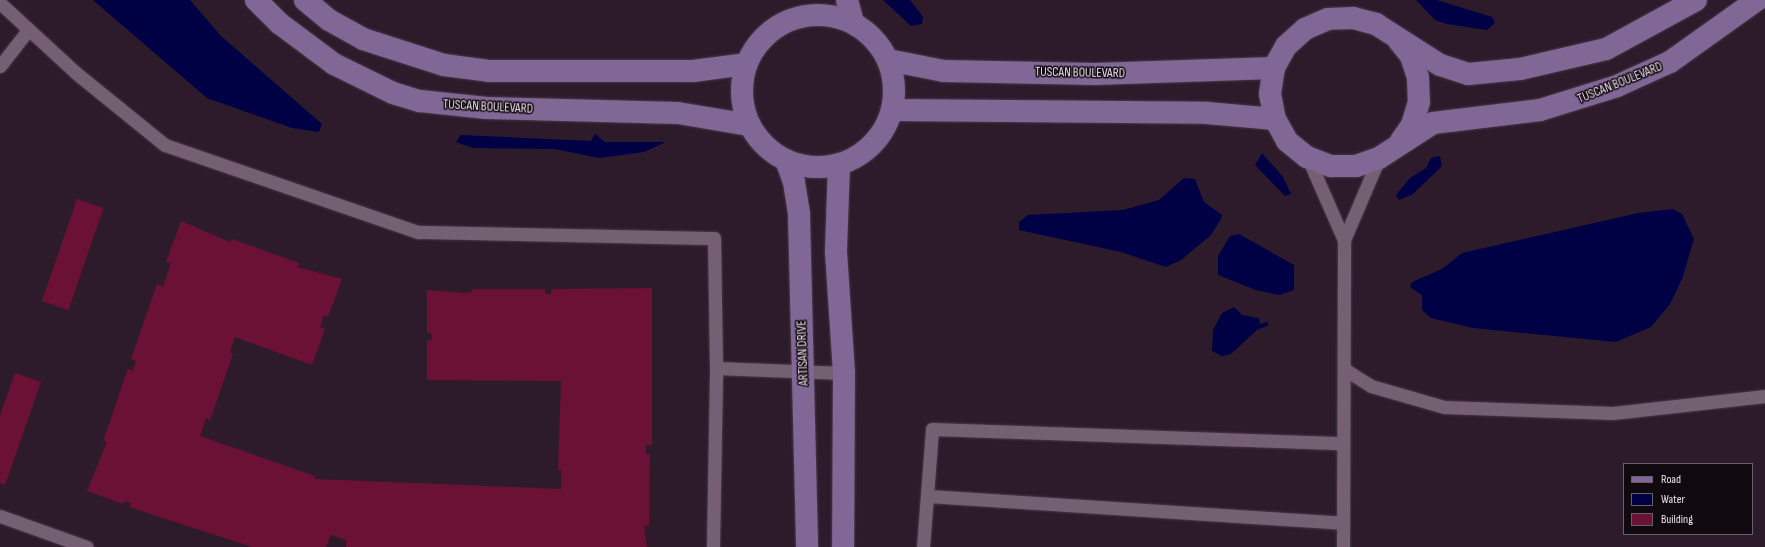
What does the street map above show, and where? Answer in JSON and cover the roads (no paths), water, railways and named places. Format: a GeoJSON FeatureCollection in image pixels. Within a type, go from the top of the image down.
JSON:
{"type":"FeatureCollection","features":[{"type":"Feature","properties":{"kind":"main road","name":"TUSCAN BOULEVARD"},"geometry":{"type":"LineString","coordinates":[[256,0],[279,24],[334,64],[393,93],[420,101],[487,108],[678,113],[750,126]]}},
{"type":"Feature","properties":{"kind":"main road"},"geometry":{"type":"LineString","coordinates":[[305,0],[329,20],[363,39],[444,65],[489,71],[693,71],[746,64]]}},
{"type":"Feature","properties":{"kind":"main road"},"geometry":{"type":"LineString","coordinates":[[786,21],[791,0]]}},
{"type":"Feature","properties":{"kind":"main road"},"geometry":{"type":"LineString","coordinates":[[847,0],[853,23]]}},
{"type":"Feature","properties":{"kind":"main road","name":"TUSCAN BOULEVARD"},"geometry":{"type":"LineString","coordinates":[[1696,0],[1606,49],[1492,73],[1468,74],[1440,65],[1376,24],[1353,18],[1328,19],[1304,29],[1286,46],[1274,68],[1270,94],[1275,119],[1288,141],[1307,157],[1331,166],[1356,166],[1379,158],[1433,122],[1540,110],[1617,86],[1670,62],[1757,0]]}},
{"type":"Feature","properties":{"kind":"main road"},"geometry":{"type":"LineString","coordinates":[[829,15],[853,23],[873,38],[888,60],[894,85],[892,110],[881,134],[862,152],[839,164],[804,166],[786,160],[765,146],[750,126],[742,85],[746,64],[759,42],[786,21],[803,16],[829,15]]}},
{"type":"Feature","properties":{"kind":"main road","name":"TUSCAN BOULEVARD"},"geometry":{"type":"LineString","coordinates":[[1396,37],[1411,56],[1418,78],[1419,102],[1412,125],[1398,144]]}},
{"type":"Feature","properties":{"kind":"main road","name":"TUSCAN BOULEVARD"},"geometry":{"type":"LineString","coordinates":[[888,60],[952,71],[1094,74],[1274,68]]}},
{"type":"Feature","properties":{"kind":"main road"},"geometry":{"type":"LineString","coordinates":[[892,110],[1207,113],[1275,119]]}},
{"type":"Feature","properties":{"kind":"main road","name":"ARTISAN DRIVE"},"geometry":{"type":"LineString","coordinates":[[786,160],[794,182],[799,214],[807,547]]}},
{"type":"Feature","properties":{"kind":"main road"},"geometry":{"type":"LineString","coordinates":[[839,164],[836,252],[844,373],[843,547]]}},
{"type":"Feature","properties":{"kind":"lane"},"geometry":{"type":"LineString","coordinates":[[0,3],[28,30],[165,145],[418,232],[714,238],[716,368],[713,547]]}},
{"type":"Feature","properties":{"kind":"lane"},"geometry":{"type":"LineString","coordinates":[[0,66],[28,30]]}},
{"type":"Feature","properties":{"kind":"lane"},"geometry":{"type":"LineString","coordinates":[[1307,157],[1322,183],[1344,240],[1343,547]]}},
{"type":"Feature","properties":{"kind":"lane"},"geometry":{"type":"LineString","coordinates":[[1344,240],[1379,158]]}},
{"type":"Feature","properties":{"kind":"lane"},"geometry":{"type":"LineString","coordinates":[[716,368],[804,374],[844,373]]}},
{"type":"Feature","properties":{"kind":"lane"},"geometry":{"type":"LineString","coordinates":[[1344,369],[1371,386],[1444,407],[1613,413],[1765,396]]}},
{"type":"Feature","properties":{"kind":"lane"},"geometry":{"type":"LineString","coordinates":[[923,547],[932,429],[1343,443]]}},
{"type":"Feature","properties":{"kind":"lane"},"geometry":{"type":"LineString","coordinates":[[927,496],[1343,523]]}},
{"type":"Feature","properties":{"kind":"lane"},"geometry":{"type":"LineString","coordinates":[[0,516],[86,547]]}},
{"type":"Feature","properties":{"kind":"water"},"geometry":{"type":"Polygon","coordinates":[[[93,0],[190,0],[221,36],[322,124],[319,132],[292,128],[207,98],[93,0]]]}},
{"type":"Feature","properties":{"kind":"water"},"geometry":{"type":"Polygon","coordinates":[[[883,0],[910,0],[923,17],[922,24],[911,26],[883,0]]]}},
{"type":"Feature","properties":{"kind":"water"},"geometry":{"type":"Polygon","coordinates":[[[1416,0],[1437,0],[1492,17],[1495,23],[1487,30],[1447,24],[1435,20],[1416,0]]]}},
{"type":"Feature","properties":{"kind":"water"},"geometry":{"type":"Polygon","coordinates":[[[595,134],[605,142],[666,142],[644,152],[599,158],[555,149],[473,148],[456,142],[461,135],[591,141],[595,134]]]}},
{"type":"Feature","properties":{"kind":"water"},"geometry":{"type":"Polygon","coordinates":[[[1262,153],[1283,177],[1291,194],[1285,196],[1255,165],[1262,153]]]}},
{"type":"Feature","properties":{"kind":"water"},"geometry":{"type":"Polygon","coordinates":[[[1440,156],[1442,166],[1413,194],[1399,200],[1396,195],[1410,178],[1426,168],[1431,158],[1440,156]]]}},
{"type":"Feature","properties":{"kind":"water"},"geometry":{"type":"Polygon","coordinates":[[[1184,178],[1195,179],[1204,202],[1222,215],[1211,235],[1181,260],[1166,267],[1121,252],[1019,230],[1019,222],[1028,215],[1123,210],[1159,200],[1184,178]]]}},
{"type":"Feature","properties":{"kind":"water"},"geometry":{"type":"Polygon","coordinates":[[[1673,209],[1682,214],[1694,239],[1682,279],[1670,304],[1651,327],[1616,342],[1473,328],[1431,318],[1422,310],[1422,295],[1410,287],[1412,282],[1442,269],[1462,253],[1638,213],[1673,209]]]}},
{"type":"Feature","properties":{"kind":"water"},"geometry":{"type":"Polygon","coordinates":[[[1239,234],[1294,265],[1294,290],[1280,295],[1256,290],[1218,275],[1218,256],[1230,236],[1239,234]]]}},
{"type":"Feature","properties":{"kind":"water"},"geometry":{"type":"Polygon","coordinates":[[[1234,307],[1242,315],[1259,318],[1260,324],[1267,322],[1269,325],[1257,330],[1231,354],[1222,356],[1212,351],[1213,330],[1222,313],[1234,307]]]}}]}
